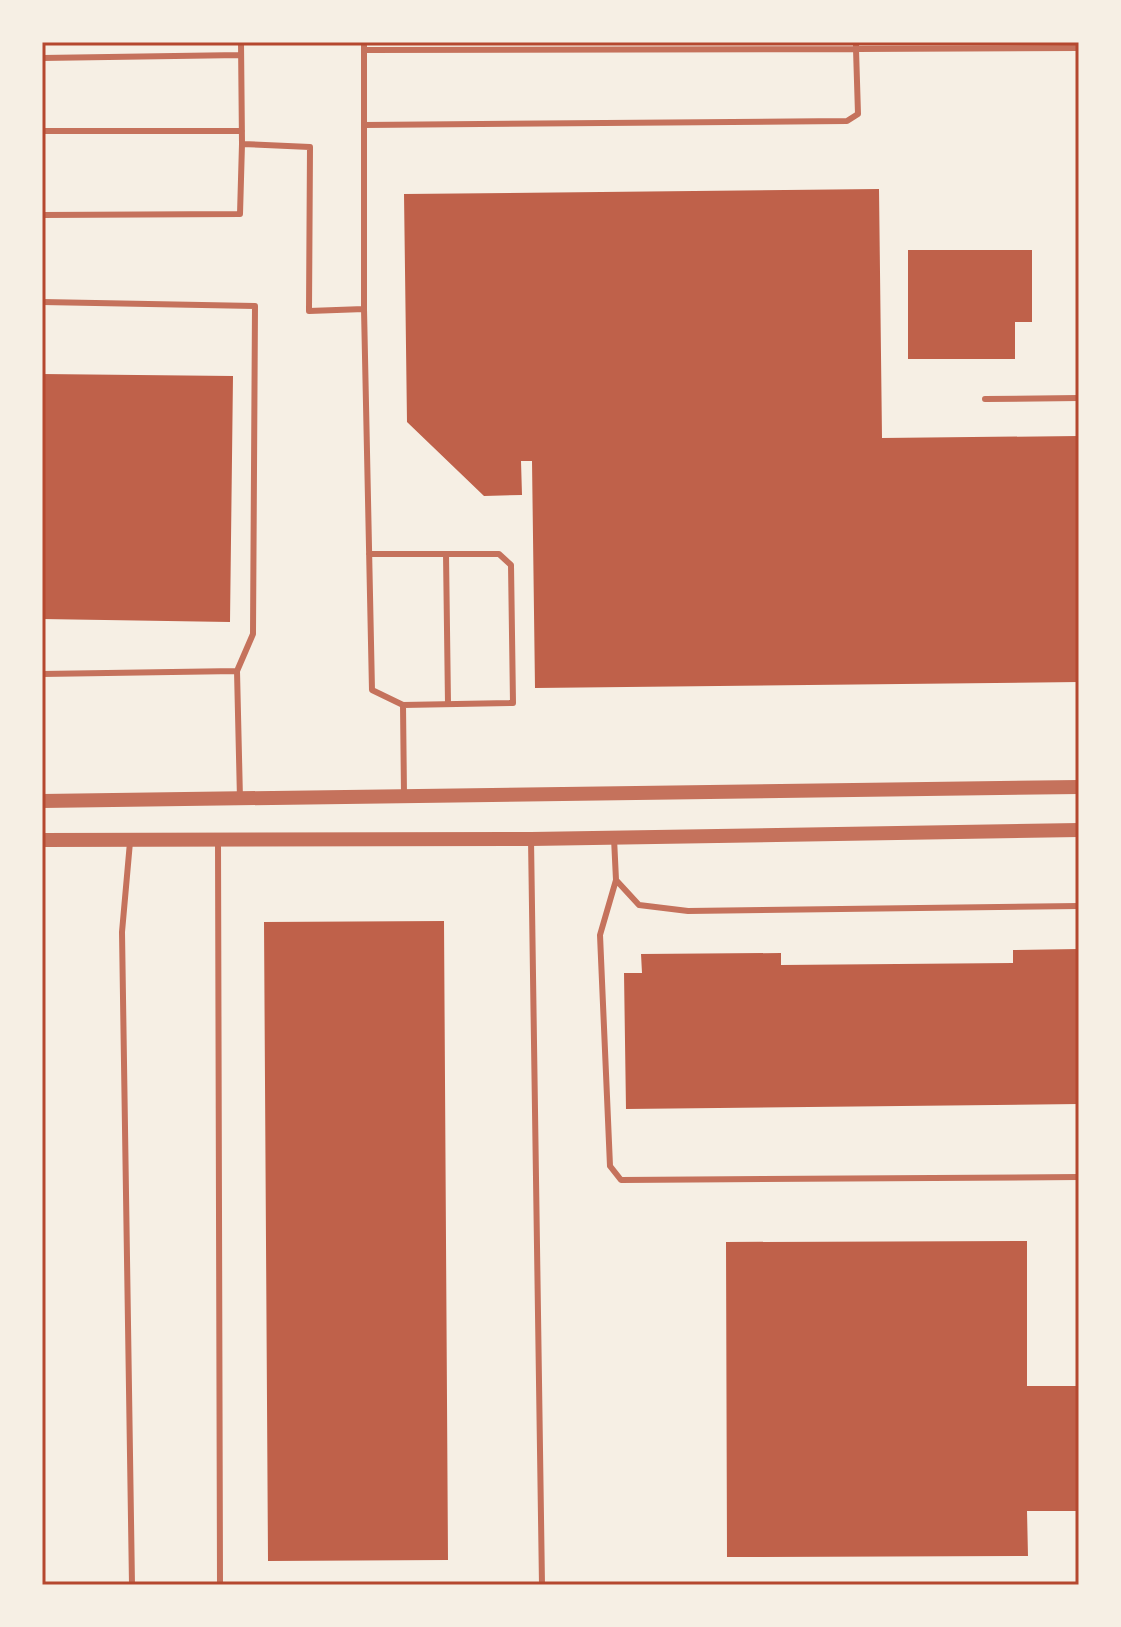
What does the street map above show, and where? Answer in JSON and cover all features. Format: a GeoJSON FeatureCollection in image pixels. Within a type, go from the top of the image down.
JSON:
{"type":"FeatureCollection","features":[{"type":"Feature","properties":{"kind":"street"},"geometry":{"type":"LineString","coordinates":[[42,801],[1079,787]]}},
{"type":"Feature","properties":{"kind":"street"},"geometry":{"type":"LineString","coordinates":[[42,840],[218,837],[531,839],[1079,830]]}},
{"type":"Feature","properties":{"kind":"lane"},"geometry":{"type":"LineString","coordinates":[[42,215],[240,214],[241,42]]}},
{"type":"Feature","properties":{"kind":"lane"},"geometry":{"type":"LineString","coordinates":[[364,125],[847,121],[858,114],[856,45]]}},
{"type":"Feature","properties":{"kind":"lane"},"geometry":{"type":"LineString","coordinates":[[369,554],[499,554],[511,565],[513,703],[403,705],[372,690],[369,554],[364,309],[364,46],[1079,48]]}},
{"type":"Feature","properties":{"kind":"lane"},"geometry":{"type":"LineString","coordinates":[[42,58],[241,55]]}},
{"type":"Feature","properties":{"kind":"lane"},"geometry":{"type":"LineString","coordinates":[[42,131],[242,131]]}},
{"type":"Feature","properties":{"kind":"lane"},"geometry":{"type":"LineString","coordinates":[[242,144],[310,147],[309,311],[364,309]]}},
{"type":"Feature","properties":{"kind":"lane"},"geometry":{"type":"LineString","coordinates":[[42,302],[255,306],[253,634],[237,671],[240,799]]}},
{"type":"Feature","properties":{"kind":"lane"},"geometry":{"type":"LineString","coordinates":[[985,399],[1079,398]]}},
{"type":"Feature","properties":{"kind":"lane"},"geometry":{"type":"LineString","coordinates":[[446,554],[448,704]]}},
{"type":"Feature","properties":{"kind":"lane"},"geometry":{"type":"LineString","coordinates":[[42,674],[237,671]]}},
{"type":"Feature","properties":{"kind":"lane"},"geometry":{"type":"LineString","coordinates":[[403,705],[404,795]]}},
{"type":"Feature","properties":{"kind":"lane"},"geometry":{"type":"LineString","coordinates":[[218,837],[220,1585]]}},
{"type":"Feature","properties":{"kind":"lane"},"geometry":{"type":"LineString","coordinates":[[130,838],[122,932],[132,1585]]}},
{"type":"Feature","properties":{"kind":"lane"},"geometry":{"type":"LineString","coordinates":[[614,838],[616,880],[600,935],[610,1166],[621,1180],[1079,1177]]}},
{"type":"Feature","properties":{"kind":"lane"},"geometry":{"type":"LineString","coordinates":[[531,839],[542,1585]]}},
{"type":"Feature","properties":{"kind":"lane"},"geometry":{"type":"LineString","coordinates":[[616,880],[639,905],[688,911],[1079,906]]}},
{"type":"Feature","properties":{"kind":"building"},"geometry":{"type":"Polygon","coordinates":[[[879,189],[882,438],[1079,436],[1079,682],[535,688],[532,461],[521,461],[522,495],[484,496],[407,422],[404,194],[879,189]]]}},
{"type":"Feature","properties":{"kind":"building"},"geometry":{"type":"Polygon","coordinates":[[[908,250],[1032,250],[1032,322],[1015,322],[1015,359],[908,359],[908,250]]]}},
{"type":"Feature","properties":{"kind":"building"},"geometry":{"type":"Polygon","coordinates":[[[42,374],[233,376],[230,622],[42,619],[42,374]]]}},
{"type":"Feature","properties":{"kind":"building"},"geometry":{"type":"Polygon","coordinates":[[[444,921],[448,1560],[268,1561],[264,922],[444,921]]]}},
{"type":"Feature","properties":{"kind":"building"},"geometry":{"type":"Polygon","coordinates":[[[1079,949],[1079,1104],[626,1109],[624,973],[642,973],[641,954],[781,953],[781,965],[1013,963],[1013,950],[1079,949]]]}},
{"type":"Feature","properties":{"kind":"building"},"geometry":{"type":"Polygon","coordinates":[[[1027,1241],[1027,1386],[1079,1386],[1079,1511],[1027,1511],[1028,1556],[727,1557],[726,1242],[1027,1241]]]}}]}
